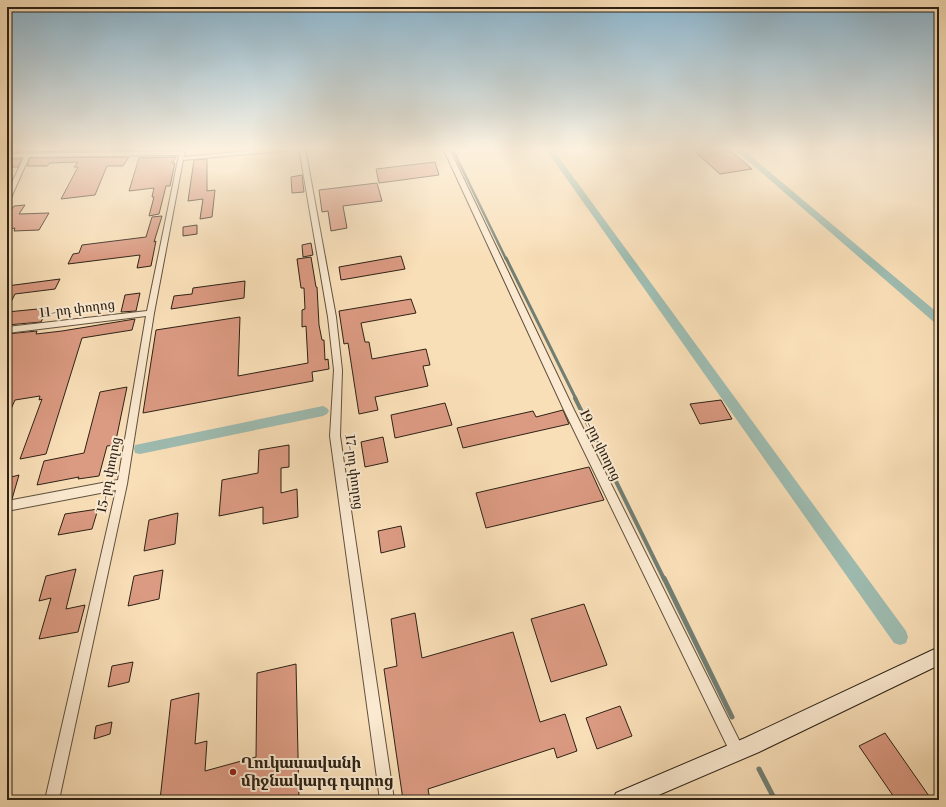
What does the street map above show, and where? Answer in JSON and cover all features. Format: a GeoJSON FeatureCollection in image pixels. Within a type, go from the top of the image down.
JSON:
{"type":"FeatureCollection","features":[{"type":"Feature","properties":{"kind":"main road"},"geometry":{"type":"LineString","coordinates":[[623,800],[744,748],[939,656]]}},
{"type":"Feature","properties":{"kind":"street"},"geometry":{"type":"LineString","coordinates":[[7,199],[13,186]]}},
{"type":"Feature","properties":{"kind":"street","name":"15-րդ փողոց"},"geometry":{"type":"LineString","coordinates":[[52,800],[122,484],[150,313],[176,186]]}},
{"type":"Feature","properties":{"kind":"street","name":"17-րդ փողոց"},"geometry":{"type":"LineString","coordinates":[[309,186],[332,317],[338,370],[336,436],[387,800]]}},
{"type":"Feature","properties":{"kind":"street","name":"19-րդ փողոց"},"geometry":{"type":"LineString","coordinates":[[464,186],[569,410],[744,748]]}},
{"type":"Feature","properties":{"kind":"street","name":"11-րդ փողոց"},"geometry":{"type":"LineString","coordinates":[[7,330],[150,313]]}},
{"type":"Feature","properties":{"kind":"street"},"geometry":{"type":"LineString","coordinates":[[7,506],[122,484]]}},
{"type":"Feature","properties":{"kind":"building"},"geometry":{"type":"Polygon","coordinates":[[[68,186],[99,186],[95,195],[61,199],[68,186]]]}},
{"type":"Feature","properties":{"kind":"building"},"geometry":{"type":"Polygon","coordinates":[[[131,186],[170,186],[166,186],[159,214],[149,216],[154,197],[152,197],[154,188],[129,191],[131,186]]]}},
{"type":"Feature","properties":{"kind":"building"},"geometry":{"type":"Polygon","coordinates":[[[190,186],[207,186],[207,191],[215,190],[212,217],[200,219],[203,199],[188,201],[190,186]]]}},
{"type":"Feature","properties":{"kind":"building"},"geometry":{"type":"Polygon","coordinates":[[[292,186],[303,186],[304,192],[292,193],[292,186]]]}},
{"type":"Feature","properties":{"kind":"building"},"geometry":{"type":"Polygon","coordinates":[[[355,186],[378,186],[382,201],[343,206],[347,228],[331,231],[328,211],[322,212],[319,190],[355,186]]]}},
{"type":"Feature","properties":{"kind":"building"},"geometry":{"type":"Polygon","coordinates":[[[25,205],[19,214],[49,213],[39,230],[14,231],[15,228],[10,229],[7,233],[7,215],[14,206],[25,205]]]}},
{"type":"Feature","properties":{"kind":"building"},"geometry":{"type":"Polygon","coordinates":[[[162,216],[154,242],[156,241],[151,266],[137,268],[140,255],[68,264],[73,254],[79,253],[82,245],[146,237],[152,217],[162,216]]]}},
{"type":"Feature","properties":{"kind":"building"},"geometry":{"type":"Polygon","coordinates":[[[197,225],[197,234],[183,236],[183,227],[197,225]]]}},
{"type":"Feature","properties":{"kind":"building"},"geometry":{"type":"Polygon","coordinates":[[[311,243],[313,255],[303,257],[302,245],[311,243]]]}},
{"type":"Feature","properties":{"kind":"building"},"geometry":{"type":"Polygon","coordinates":[[[401,256],[405,269],[341,280],[339,267],[401,256]]]}},
{"type":"Feature","properties":{"kind":"building"},"geometry":{"type":"Polygon","coordinates":[[[311,257],[317,287],[319,325],[322,340],[324,340],[325,360],[328,359],[329,369],[312,372],[313,381],[143,413],[156,330],[240,317],[238,376],[308,363],[306,326],[302,327],[302,310],[305,309],[304,288],[301,288],[297,259],[311,257]]]}},
{"type":"Feature","properties":{"kind":"building"},"geometry":{"type":"Polygon","coordinates":[[[60,279],[55,289],[15,294],[7,310],[7,286],[60,279]]]}},
{"type":"Feature","properties":{"kind":"building"},"geometry":{"type":"Polygon","coordinates":[[[245,281],[244,298],[171,309],[174,296],[192,294],[193,288],[245,281]]]}},
{"type":"Feature","properties":{"kind":"building"},"geometry":{"type":"Polygon","coordinates":[[[140,293],[136,311],[121,312],[125,295],[140,293]]]}},
{"type":"Feature","properties":{"kind":"building"},"geometry":{"type":"Polygon","coordinates":[[[411,299],[416,313],[361,323],[365,342],[369,342],[372,359],[426,349],[430,365],[423,366],[428,386],[375,397],[378,410],[359,414],[348,343],[344,344],[339,311],[411,299]]]}},
{"type":"Feature","properties":{"kind":"building"},"geometry":{"type":"Polygon","coordinates":[[[48,308],[41,322],[7,325],[7,312],[48,308]]]}},
{"type":"Feature","properties":{"kind":"building"},"geometry":{"type":"Polygon","coordinates":[[[135,319],[132,330],[82,338],[46,454],[20,459],[42,399],[39,400],[40,396],[15,400],[7,418],[7,334],[37,331],[36,334],[62,331],[135,319]]]}},
{"type":"Feature","properties":{"kind":"building"},"geometry":{"type":"Polygon","coordinates":[[[127,387],[115,445],[107,446],[99,476],[78,479],[79,477],[37,485],[44,461],[84,453],[100,392],[127,387]]]}},
{"type":"Feature","properties":{"kind":"building"},"geometry":{"type":"Polygon","coordinates":[[[721,400],[732,419],[700,424],[690,404],[721,400]]]}},
{"type":"Feature","properties":{"kind":"building"},"geometry":{"type":"Polygon","coordinates":[[[445,403],[452,425],[395,438],[391,415],[445,403]]]}},
{"type":"Feature","properties":{"kind":"building"},"geometry":{"type":"Polygon","coordinates":[[[563,410],[569,424],[463,448],[457,428],[533,411],[536,417],[563,410]]]}},
{"type":"Feature","properties":{"kind":"building"},"geometry":{"type":"Polygon","coordinates":[[[383,437],[388,462],[365,467],[361,442],[383,437]]]}},
{"type":"Feature","properties":{"kind":"building"},"geometry":{"type":"Polygon","coordinates":[[[289,445],[289,467],[281,468],[281,493],[297,489],[298,517],[263,524],[263,507],[219,516],[222,480],[258,473],[259,450],[289,445]]]}},
{"type":"Feature","properties":{"kind":"building"},"geometry":{"type":"Polygon","coordinates":[[[589,467],[604,500],[486,528],[476,493],[589,467]]]}},
{"type":"Feature","properties":{"kind":"building"},"geometry":{"type":"Polygon","coordinates":[[[19,475],[12,499],[7,499],[7,478],[19,475]]]}},
{"type":"Feature","properties":{"kind":"building"},"geometry":{"type":"Polygon","coordinates":[[[98,509],[92,529],[58,535],[65,514],[98,509]]]}},
{"type":"Feature","properties":{"kind":"building"},"geometry":{"type":"Polygon","coordinates":[[[178,513],[175,544],[144,551],[149,520],[178,513]]]}},
{"type":"Feature","properties":{"kind":"building"},"geometry":{"type":"Polygon","coordinates":[[[401,526],[405,547],[381,553],[378,531],[401,526]]]}},
{"type":"Feature","properties":{"kind":"building"},"geometry":{"type":"Polygon","coordinates":[[[76,569],[66,609],[85,605],[78,632],[39,639],[51,598],[39,601],[46,576],[76,569]]]}},
{"type":"Feature","properties":{"kind":"building"},"geometry":{"type":"Polygon","coordinates":[[[163,570],[159,599],[128,606],[134,576],[163,570]]]}},
{"type":"Feature","properties":{"kind":"building"},"geometry":{"type":"Polygon","coordinates":[[[584,604],[607,665],[551,682],[531,619],[584,604]]]}},
{"type":"Feature","properties":{"kind":"building"},"geometry":{"type":"Polygon","coordinates":[[[415,613],[422,658],[513,632],[540,722],[565,714],[577,751],[557,758],[554,748],[428,789],[430,800],[403,800],[384,669],[397,666],[391,619],[415,613]]]}},
{"type":"Feature","properties":{"kind":"building"},"geometry":{"type":"Polygon","coordinates":[[[133,662],[129,682],[108,687],[112,666],[133,662]]]}},
{"type":"Feature","properties":{"kind":"building"},"geometry":{"type":"Polygon","coordinates":[[[296,664],[299,800],[160,800],[171,700],[199,693],[195,744],[207,741],[205,771],[256,757],[257,673],[296,664]]]}},
{"type":"Feature","properties":{"kind":"building"},"geometry":{"type":"Polygon","coordinates":[[[620,706],[632,736],[597,749],[586,718],[620,706]]]}},
{"type":"Feature","properties":{"kind":"building"},"geometry":{"type":"Polygon","coordinates":[[[112,722],[110,734],[94,739],[96,726],[112,722]]]}},
{"type":"Feature","properties":{"kind":"building"},"geometry":{"type":"Polygon","coordinates":[[[885,733],[929,796],[921,800],[896,800],[859,746],[885,733]]]}},
{"type":"Feature","properties":{"kind":"waterway"},"geometry":{"type":"LineString","coordinates":[[470,186],[506,259]]}},
{"type":"Feature","properties":{"kind":"waterway"},"geometry":{"type":"LineString","coordinates":[[575,186],[900,637]]}},
{"type":"Feature","properties":{"kind":"waterway"},"geometry":{"type":"LineString","coordinates":[[781,186],[939,320]]}},
{"type":"Feature","properties":{"kind":"waterway"},"geometry":{"type":"LineString","coordinates":[[506,258],[576,399]]}},
{"type":"Feature","properties":{"kind":"waterway"},"geometry":{"type":"LineString","coordinates":[[575,398],[664,579]]}},
{"type":"Feature","properties":{"kind":"waterway"},"geometry":{"type":"LineString","coordinates":[[140,449],[323,411]]}},
{"type":"Feature","properties":{"kind":"waterway"},"geometry":{"type":"LineString","coordinates":[[664,578],[732,717]]}},
{"type":"Feature","properties":{"kind":"waterway"},"geometry":{"type":"LineString","coordinates":[[759,769],[775,800]]}},
{"type":"Feature","properties":{"kind":"place","name":"Ղուկասավանի միջնակարգ դպրոց"},"geometry":{"type":"Point","coordinates":[233,772]}}]}
